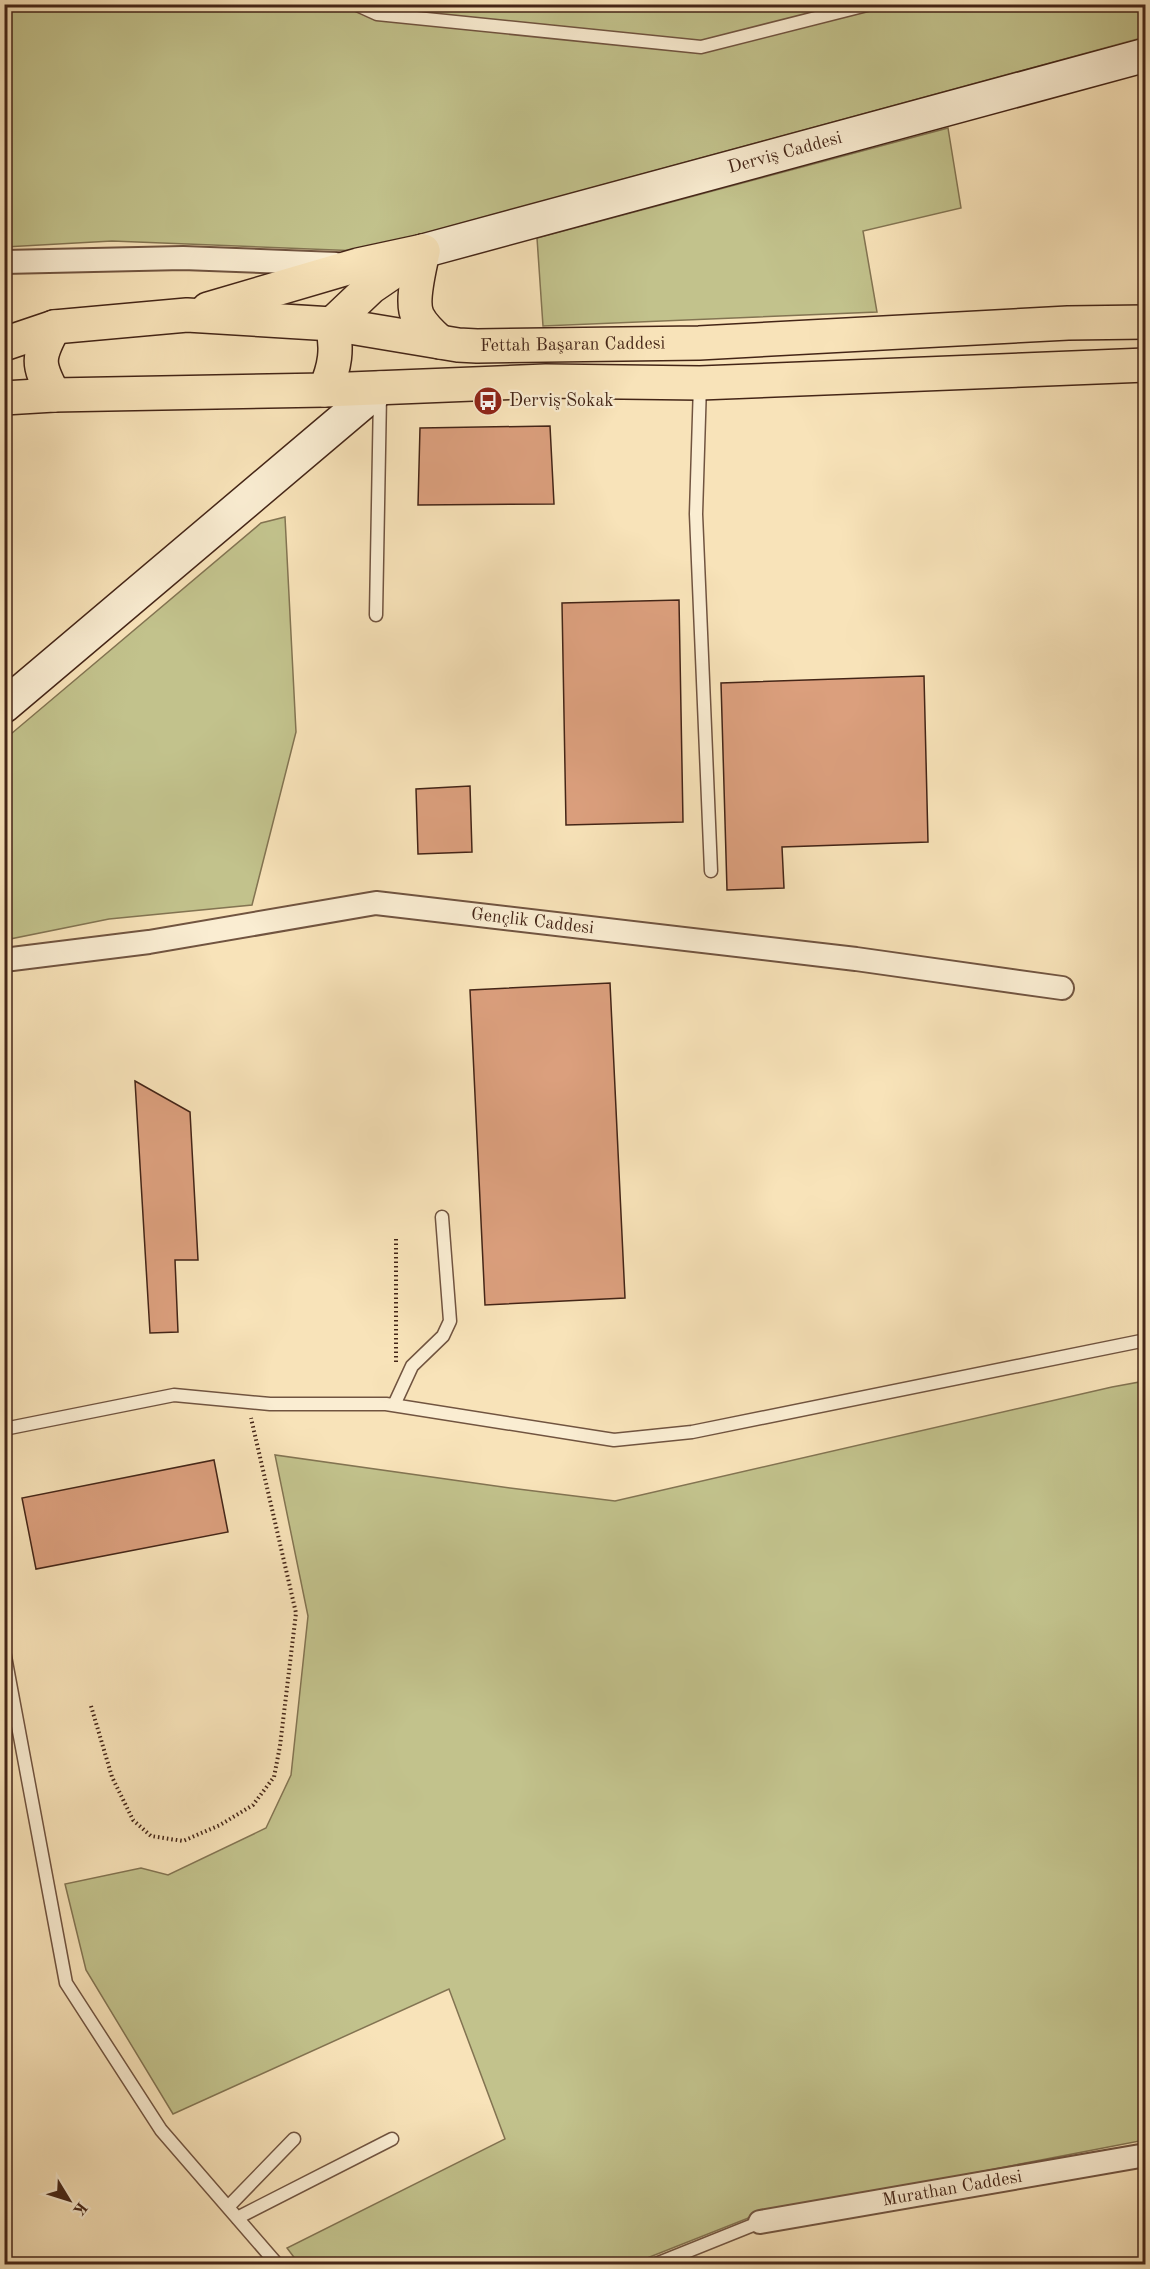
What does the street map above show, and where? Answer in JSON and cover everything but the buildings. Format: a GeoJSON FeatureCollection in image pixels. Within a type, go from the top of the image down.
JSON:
{"type":"FeatureCollection","features":[{"type":"Feature","properties":{"kind":"main road"},"geometry":{"type":"LineString","coordinates":[[187,315],[358,265],[423,251]]}},
{"type":"Feature","properties":{"kind":"main road"},"geometry":{"type":"LineString","coordinates":[[326,390],[334,369],[336,352],[332,324],[371,287],[423,251]]}},
{"type":"Feature","properties":{"kind":"main road"},"geometry":{"type":"LineString","coordinates":[[423,251],[417,283],[416,315],[425,328],[440,342]]}},
{"type":"Feature","properties":{"kind":"main road","name":"Fettah Başaran Caddesi"},"geometry":{"type":"LineString","coordinates":[[4,344],[54,327],[187,315],[332,324],[477,346],[699,343],[1068,323],[1146,322]]}},
{"type":"Feature","properties":{"kind":"main road"},"geometry":{"type":"LineString","coordinates":[[4,322],[54,327],[42,349],[40,362],[44,377],[54,395]]}},
{"type":"Feature","properties":{"kind":"main road","name":"Fettah Başaran Caddesi"},"geometry":{"type":"LineString","coordinates":[[4,398],[326,390],[546,381],[700,383],[1146,365]]}},
{"type":"Feature","properties":{"kind":"street","name":"Derviş Caddesi"},"geometry":{"type":"LineString","coordinates":[[423,251],[1146,55]]}},
{"type":"Feature","properties":{"kind":"street"},"geometry":{"type":"LineString","coordinates":[[4,262],[183,258],[358,265]]}},
{"type":"Feature","properties":{"kind":"street"},"geometry":{"type":"LineString","coordinates":[[4,706],[380,388]]}},
{"type":"Feature","properties":{"kind":"street","name":"Gençlik Caddesi"},"geometry":{"type":"LineString","coordinates":[[4,960],[149,942],[376,903],[856,959],[1062,988]]}},
{"type":"Feature","properties":{"kind":"street","name":"Murathan Caddesi"},"geometry":{"type":"LineString","coordinates":[[760,2222],[1146,2155]]}},
{"type":"Feature","properties":{"kind":"lane"},"geometry":{"type":"LineString","coordinates":[[356,4],[376,14],[701,46],[871,4]]}},
{"type":"Feature","properties":{"kind":"lane"},"geometry":{"type":"LineString","coordinates":[[700,383],[696,514],[711,871]]}},
{"type":"Feature","properties":{"kind":"lane"},"geometry":{"type":"LineString","coordinates":[[376,615],[380,388]]}},
{"type":"Feature","properties":{"kind":"lane"},"geometry":{"type":"LineString","coordinates":[[394,1405],[412,1365],[443,1335],[450,1321],[442,1217]]}},
{"type":"Feature","properties":{"kind":"lane"},"geometry":{"type":"LineString","coordinates":[[4,1429],[174,1395],[248,1402],[394,1405],[614,1440],[692,1432],[1146,1340]]}},
{"type":"Feature","properties":{"kind":"lane"},"geometry":{"type":"LineString","coordinates":[[4,1651],[66,1983],[161,2130],[277,2265]]}},
{"type":"Feature","properties":{"kind":"lane"},"geometry":{"type":"LineString","coordinates":[[228,2207],[294,2139]]}},
{"type":"Feature","properties":{"kind":"lane"},"geometry":{"type":"LineString","coordinates":[[237,2218],[392,2139]]}},
{"type":"Feature","properties":{"kind":"lane"},"geometry":{"type":"LineString","coordinates":[[656,2265],[760,2222],[1028,2178],[1146,2162]]}},
{"type":"Feature","properties":{"kind":"path"},"geometry":{"type":"LineString","coordinates":[[394,1405],[396,1238]]}},
{"type":"Feature","properties":{"kind":"path"},"geometry":{"type":"LineString","coordinates":[[91,1706],[112,1777],[133,1820],[151,1836],[183,1841],[220,1825],[253,1805],[274,1777],[280,1746],[296,1613],[248,1402]]}},
{"type":"Feature","properties":{"kind":"green space"},"geometry":{"type":"Polygon","coordinates":[[[5,5],[1145,5],[1145,37],[360,251],[112,241],[5,247],[5,5]]]}},
{"type":"Feature","properties":{"kind":"green space"},"geometry":{"type":"Polygon","coordinates":[[[948,128],[961,208],[863,231],[877,312],[543,326],[537,238],[948,128]]]}},
{"type":"Feature","properties":{"kind":"green space"},"geometry":{"type":"Polygon","coordinates":[[[285,517],[296,732],[252,905],[109,919],[5,940],[5,739],[261,523],[285,517]]]}},
{"type":"Feature","properties":{"kind":"green space"},"geometry":{"type":"Polygon","coordinates":[[[1145,1381],[1145,2140],[756,2215],[632,2264],[299,2264],[287,2248],[505,2139],[449,1989],[173,2114],[86,1970],[65,1884],[141,1868],[168,1875],[266,1828],[291,1775],[308,1616],[275,1455],[615,1501],[1145,1381]]]}},
{"type":"Feature","properties":{"kind":"place","name":"Derviş Sokak"},"geometry":{"type":"Point","coordinates":[488,401]}}]}
